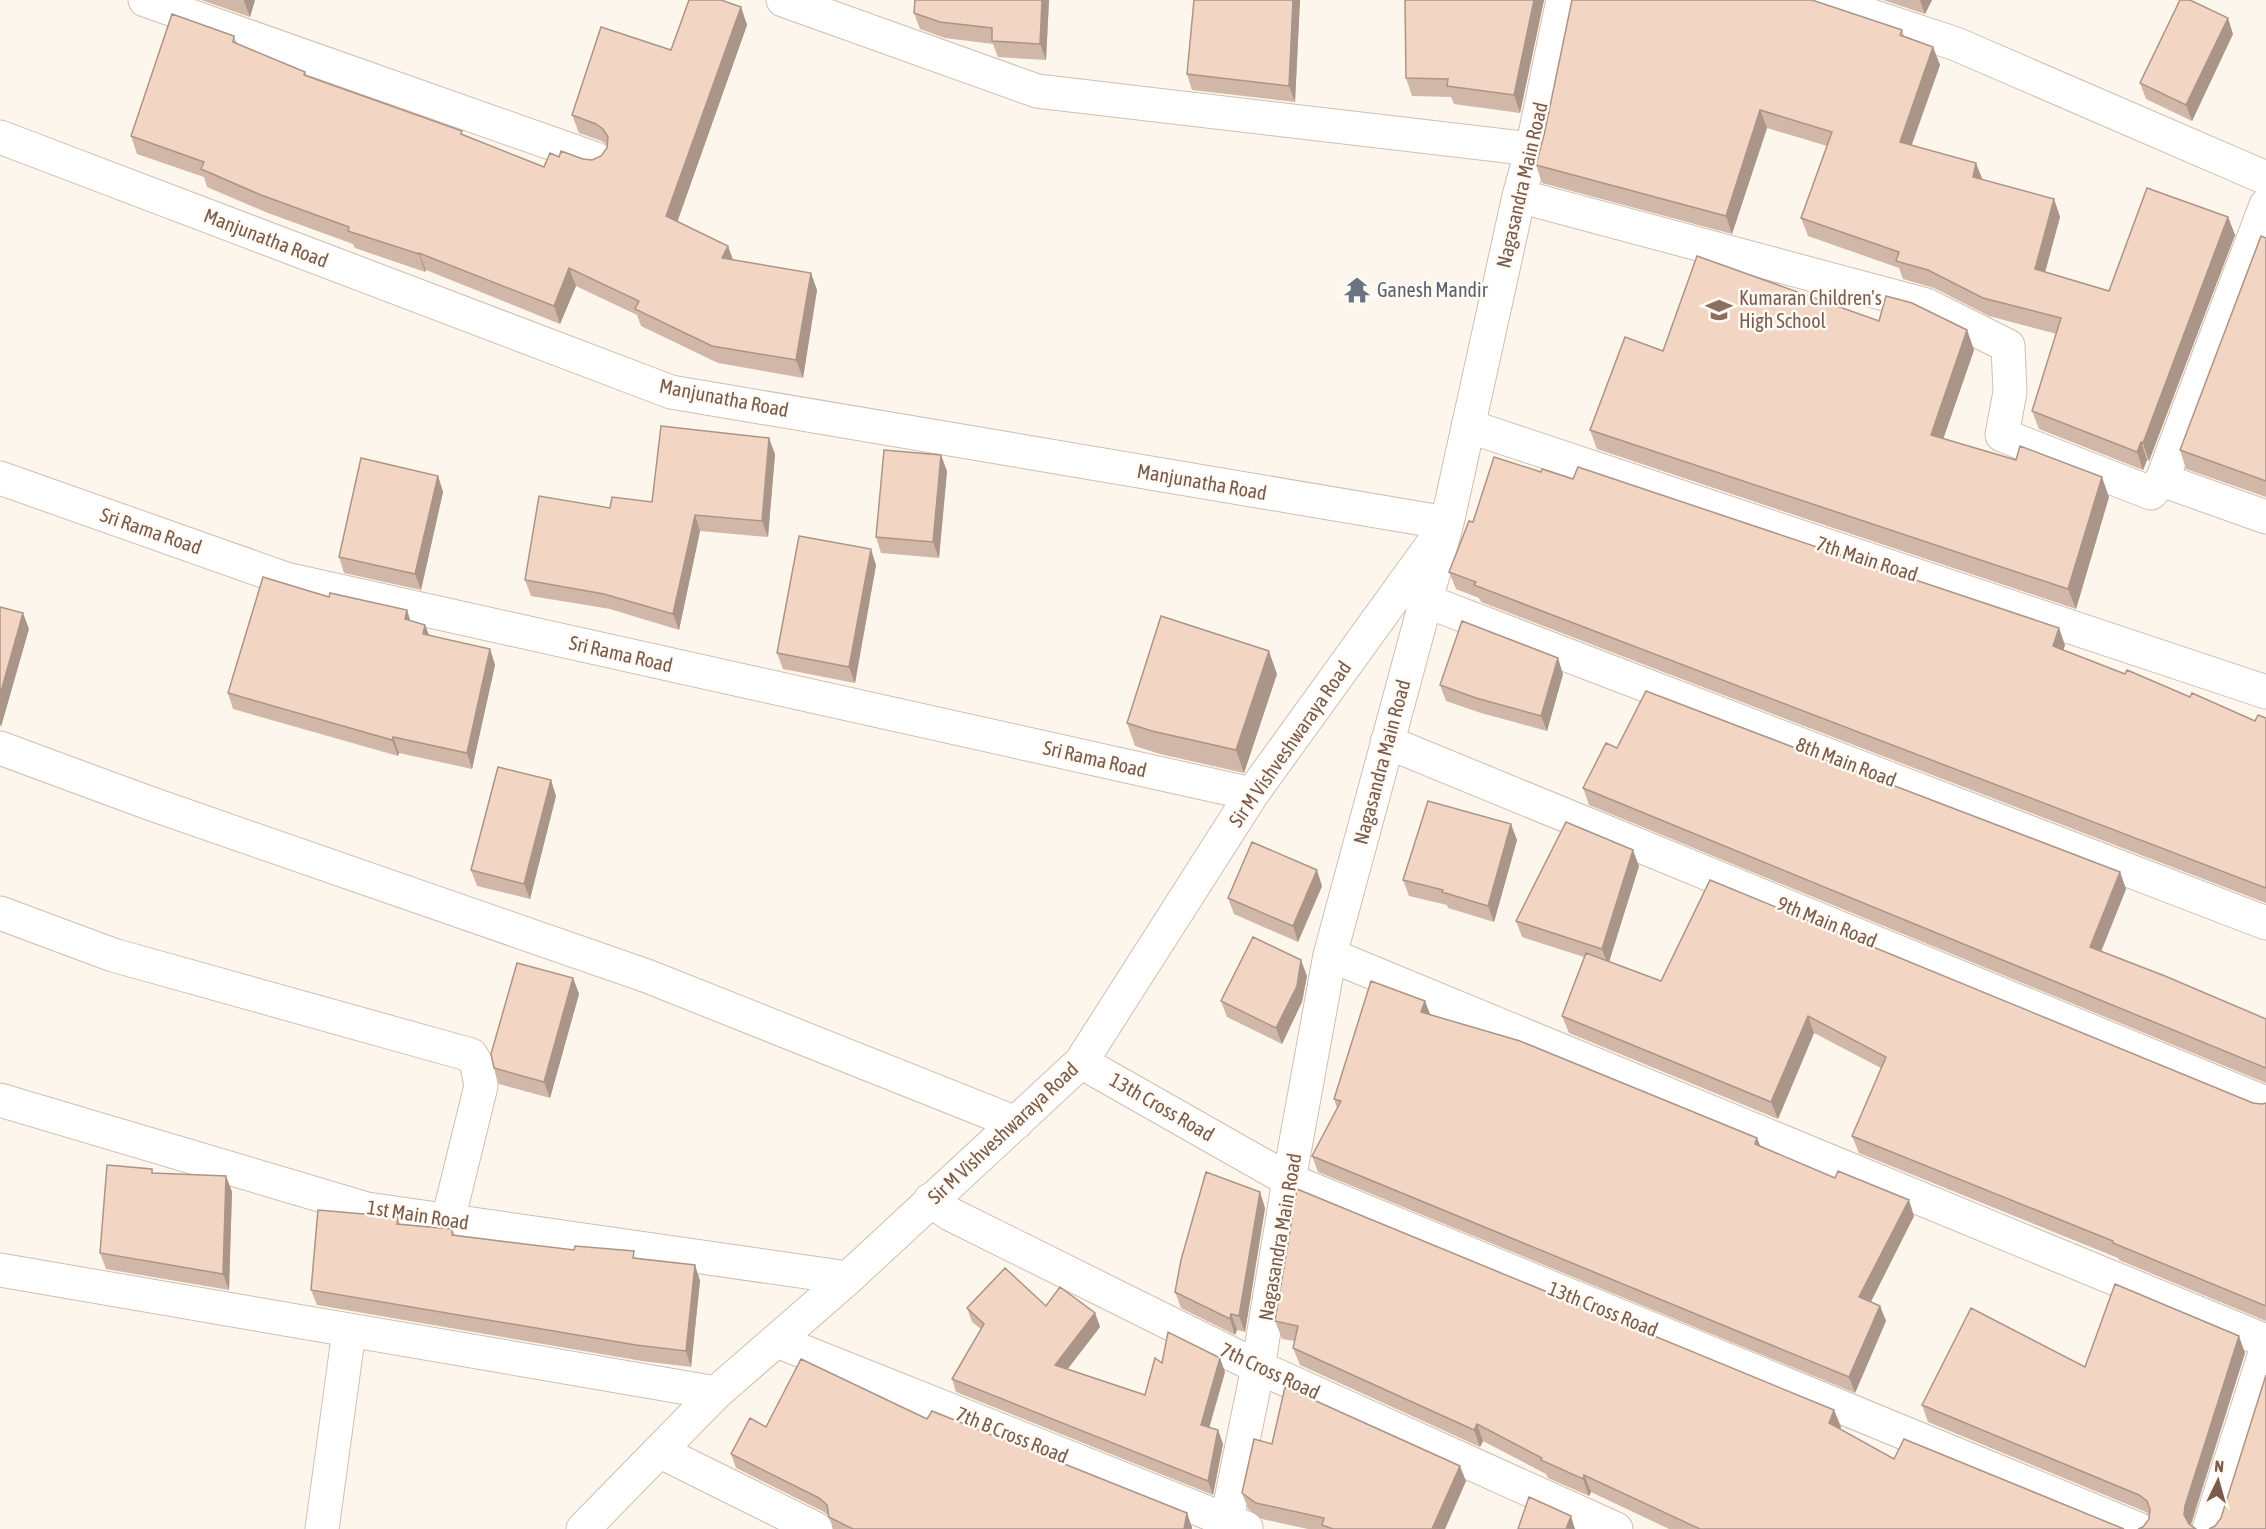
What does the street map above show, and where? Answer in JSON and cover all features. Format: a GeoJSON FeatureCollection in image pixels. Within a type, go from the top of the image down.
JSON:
{"type":"FeatureCollection","features":[{"type":"Feature","properties":{"kind":"street"},"geometry":{"type":"LineString","coordinates":[[145,0],[596,159]]}},
{"type":"Feature","properties":{"kind":"street"},"geometry":{"type":"LineString","coordinates":[[783,0],[1037,91],[1532,149]]}},
{"type":"Feature","properties":{"kind":"street","name":"Nagasandra Main Road"},"geometry":{"type":"LineString","coordinates":[[1233,1526],[1289,1180],[1330,955],[1448,523],[1563,0]]}},
{"type":"Feature","properties":{"kind":"street"},"geometry":{"type":"LineString","coordinates":[[1823,0],[1956,44],[2266,178]]}},
{"type":"Feature","properties":{"kind":"street","name":"Manjunatha Road"},"geometry":{"type":"LineString","coordinates":[[0,137],[671,392],[1448,523]]}},
{"type":"Feature","properties":{"kind":"street"},"geometry":{"type":"LineString","coordinates":[[1519,196],[1926,305],[2008,346],[2010,392],[2002,435],[2151,493],[2162,480],[2266,205]]}},
{"type":"Feature","properties":{"kind":"street","name":"7th Main Road"},"geometry":{"type":"LineString","coordinates":[[1468,426],[2266,692]]}},
{"type":"Feature","properties":{"kind":"street","name":"Sri Rama Road"},"geometry":{"type":"LineString","coordinates":[[0,478],[286,579],[1252,794]]}},
{"type":"Feature","properties":{"kind":"street"},"geometry":{"type":"LineString","coordinates":[[2162,480],[2266,517]]}},
{"type":"Feature","properties":{"kind":"street","name":"Sir M Vishveshwaraya Road"},"geometry":{"type":"LineString","coordinates":[[583,1529],[716,1393],[848,1278],[1081,1062],[1252,794],[1448,523]]}},
{"type":"Feature","properties":{"kind":"street","name":"8th Main Road"},"geometry":{"type":"LineString","coordinates":[[1426,601],[2266,923]]}},
{"type":"Feature","properties":{"kind":"street","name":"9th Main Road"},"geometry":{"type":"LineString","coordinates":[[1388,742],[2266,1102]]}},
{"type":"Feature","properties":{"kind":"street"},"geometry":{"type":"LineString","coordinates":[[0,748],[149,803],[647,976],[1016,1124]]}},
{"type":"Feature","properties":{"kind":"street"},"geometry":{"type":"LineString","coordinates":[[0,913],[113,955],[471,1055],[477,1065],[481,1086],[448,1220]]}},
{"type":"Feature","properties":{"kind":"street"},"geometry":{"type":"LineString","coordinates":[[1330,955],[2266,1341]]}},
{"type":"Feature","properties":{"kind":"street","name":"13th Cross Road"},"geometry":{"type":"LineString","coordinates":[[1081,1062],[1289,1180],[2138,1529]]}},
{"type":"Feature","properties":{"kind":"street","name":"1st Main Road"},"geometry":{"type":"LineString","coordinates":[[0,1100],[367,1209],[848,1278]]}},
{"type":"Feature","properties":{"kind":"street","name":"7th Cross Road"},"geometry":{"type":"LineString","coordinates":[[930,1200],[950,1214],[1258,1367],[1616,1529]]}},
{"type":"Feature","properties":{"kind":"street"},"geometry":{"type":"LineString","coordinates":[[0,1270],[716,1393]]}},
{"type":"Feature","properties":{"kind":"street"},"geometry":{"type":"LineString","coordinates":[[322,1529],[349,1331]]}},
{"type":"Feature","properties":{"kind":"street","name":"7th B Cross Road"},"geometry":{"type":"LineString","coordinates":[[777,1341],[1233,1526]]}},
{"type":"Feature","properties":{"kind":"street"},"geometry":{"type":"LineString","coordinates":[[2209,1529],[2266,1350]]}},
{"type":"Feature","properties":{"kind":"street"},"geometry":{"type":"LineString","coordinates":[[659,1451],[816,1529]]}},
{"type":"Feature","properties":{"kind":"building"},"geometry":{"type":"Polygon","coordinates":[[[689,0],[721,0],[741,7],[666,216],[728,246],[722,258],[811,273],[796,360],[712,346],[635,309],[639,301],[569,268],[554,306],[419,253],[348,231],[349,227],[261,195],[201,169],[204,162],[131,136],[172,14],[234,36],[233,42],[305,72],[304,75],[462,131],[461,134],[544,167],[550,153],[559,157],[561,151],[592,160],[601,156],[607,148],[608,137],[596,124],[572,115],[601,27],[671,50],[689,0]]]}},
{"type":"Feature","properties":{"kind":"building"},"geometry":{"type":"Polygon","coordinates":[[[915,0],[1042,0],[1040,44],[992,41],[992,28],[940,22],[914,13],[915,0]]]}},
{"type":"Feature","properties":{"kind":"building"},"geometry":{"type":"Polygon","coordinates":[[[1194,0],[1293,0],[1289,86],[1187,74],[1194,0]]]}},
{"type":"Feature","properties":{"kind":"building"},"geometry":{"type":"Polygon","coordinates":[[[1405,0],[1534,0],[1514,95],[1447,86],[1448,79],[1406,78],[1405,0]]]}},
{"type":"Feature","properties":{"kind":"building"},"geometry":{"type":"Polygon","coordinates":[[[1572,0],[1812,0],[1902,30],[1900,35],[1933,47],[1900,142],[1976,163],[1973,177],[2054,199],[2035,269],[2109,291],[2147,188],[2228,217],[2143,443],[2141,442],[2137,452],[2032,411],[2061,318],[1983,298],[1928,270],[1896,261],[1899,252],[1801,218],[1832,132],[1760,110],[1726,216],[1536,165],[1572,0]]]}},
{"type":"Feature","properties":{"kind":"building"},"geometry":{"type":"Polygon","coordinates":[[[2180,0],[2190,0],[2228,18],[2186,105],[2140,83],[2180,0]]]}},
{"type":"Feature","properties":{"kind":"building"},"geometry":{"type":"Polygon","coordinates":[[[2261,236],[2266,238],[2266,481],[2180,450],[2261,236]]]}},
{"type":"Feature","properties":{"kind":"building"},"geometry":{"type":"Polygon","coordinates":[[[1697,256],[1879,321],[1886,296],[1912,303],[1967,330],[1931,435],[2016,460],[2020,446],[2102,477],[2068,589],[1590,430],[1625,337],[1663,351],[1697,256]]]}},
{"type":"Feature","properties":{"kind":"building"},"geometry":{"type":"Polygon","coordinates":[[[661,426],[769,438],[762,521],[695,515],[673,614],[604,594],[525,580],[539,496],[610,508],[612,497],[652,502],[661,426]]]}},
{"type":"Feature","properties":{"kind":"building"},"geometry":{"type":"Polygon","coordinates":[[[884,450],[941,455],[933,542],[876,537],[884,450]]]}},
{"type":"Feature","properties":{"kind":"building"},"geometry":{"type":"Polygon","coordinates":[[[1494,457],[1541,472],[1542,469],[1573,479],[1578,467],[2059,628],[2053,646],[2125,674],[2127,670],[2190,697],[2192,693],[2255,721],[2258,715],[2266,718],[2266,888],[1474,585],[1476,582],[1449,572],[1469,521],[1473,522],[1494,457]]]}},
{"type":"Feature","properties":{"kind":"building"},"geometry":{"type":"Polygon","coordinates":[[[361,458],[438,476],[415,574],[339,557],[361,458]]]}},
{"type":"Feature","properties":{"kind":"building"},"geometry":{"type":"Polygon","coordinates":[[[799,536],[871,549],[849,667],[777,653],[799,536]]]}},
{"type":"Feature","properties":{"kind":"building"},"geometry":{"type":"Polygon","coordinates":[[[263,577],[329,597],[330,593],[407,610],[405,619],[425,625],[423,634],[490,649],[467,753],[393,737],[392,740],[228,693],[263,577]]]}},
{"type":"Feature","properties":{"kind":"building"},"geometry":{"type":"Polygon","coordinates":[[[0,607],[23,613],[0,695],[0,607]]]}},
{"type":"Feature","properties":{"kind":"building"},"geometry":{"type":"Polygon","coordinates":[[[1161,616],[1269,651],[1236,750],[1127,723],[1161,616]]]}},
{"type":"Feature","properties":{"kind":"building"},"geometry":{"type":"Polygon","coordinates":[[[1462,621],[1558,658],[1541,716],[1476,698],[1440,685],[1462,621]]]}},
{"type":"Feature","properties":{"kind":"building"},"geometry":{"type":"Polygon","coordinates":[[[1646,691],[2120,872],[2090,947],[2266,1019],[2266,1068],[1583,788],[1606,743],[1617,748],[1646,691]]]}},
{"type":"Feature","properties":{"kind":"building"},"geometry":{"type":"Polygon","coordinates":[[[498,767],[551,780],[524,884],[471,870],[498,767]]]}},
{"type":"Feature","properties":{"kind":"building"},"geometry":{"type":"Polygon","coordinates":[[[1428,801],[1511,824],[1488,906],[1442,892],[1443,890],[1403,880],[1428,801]]]}},
{"type":"Feature","properties":{"kind":"building"},"geometry":{"type":"Polygon","coordinates":[[[1566,822],[1633,850],[1602,949],[1516,921],[1566,822]]]}},
{"type":"Feature","properties":{"kind":"building"},"geometry":{"type":"Polygon","coordinates":[[[1252,842],[1317,870],[1293,926],[1228,898],[1252,842]]]}},
{"type":"Feature","properties":{"kind":"building"},"geometry":{"type":"Polygon","coordinates":[[[1710,880],[2253,1103],[2266,1103],[2266,1306],[2113,1243],[2113,1241],[1852,1136],[1886,1057],[1808,1016],[1771,1102],[1562,1016],[1586,953],[1661,981],[1710,880]]]}},
{"type":"Feature","properties":{"kind":"building"},"geometry":{"type":"Polygon","coordinates":[[[1253,937],[1301,960],[1297,986],[1276,1028],[1221,1001],[1253,937]]]}},
{"type":"Feature","properties":{"kind":"building"},"geometry":{"type":"Polygon","coordinates":[[[517,963],[573,978],[544,1082],[494,1068],[491,1054],[517,963]]]}},
{"type":"Feature","properties":{"kind":"building"},"geometry":{"type":"Polygon","coordinates":[[[1371,981],[1425,1001],[1421,1012],[1520,1041],[1757,1138],[1755,1144],[1835,1178],[1838,1171],[1909,1200],[1859,1297],[1880,1306],[1849,1377],[1312,1156],[1341,1101],[1334,1099],[1371,981]]]}},
{"type":"Feature","properties":{"kind":"building"},"geometry":{"type":"Polygon","coordinates":[[[107,1165],[152,1169],[152,1173],[226,1176],[223,1274],[100,1253],[107,1165]]]}},
{"type":"Feature","properties":{"kind":"building"},"geometry":{"type":"Polygon","coordinates":[[[1206,1172],[1260,1192],[1239,1316],[1231,1314],[1230,1319],[1175,1292],[1181,1260],[1206,1172]]]}},
{"type":"Feature","properties":{"kind":"building"},"geometry":{"type":"Polygon","coordinates":[[[1297,1189],[1834,1410],[1829,1423],[1894,1459],[1904,1439],[2124,1529],[1700,1529],[1584,1475],[1583,1479],[1541,1460],[1542,1458],[1477,1424],[1474,1430],[1293,1348],[1298,1326],[1275,1321],[1297,1189]]]}},
{"type":"Feature","properties":{"kind":"building"},"geometry":{"type":"Polygon","coordinates":[[[318,1210],[398,1217],[397,1224],[452,1229],[452,1235],[574,1250],[575,1246],[634,1251],[633,1258],[695,1265],[686,1351],[636,1345],[311,1290],[318,1210]]]}},
{"type":"Feature","properties":{"kind":"building"},"geometry":{"type":"Polygon","coordinates":[[[1005,1268],[1046,1306],[1060,1287],[1095,1313],[1055,1365],[1145,1395],[1155,1358],[1162,1363],[1168,1332],[1220,1358],[1201,1425],[1218,1430],[1208,1481],[952,1379],[984,1324],[967,1308],[1005,1268]]]}},
{"type":"Feature","properties":{"kind":"building"},"geometry":{"type":"Polygon","coordinates":[[[2115,1284],[2239,1336],[2185,1506],[2184,1515],[2189,1524],[2196,1529],[2138,1529],[2143,1527],[2149,1519],[2150,1509],[2147,1501],[2139,1495],[1922,1405],[1971,1308],[2085,1367],[2115,1284]]]}},
{"type":"Feature","properties":{"kind":"building"},"geometry":{"type":"Polygon","coordinates":[[[801,1359],[927,1419],[932,1411],[1187,1513],[1184,1529],[853,1529],[829,1517],[827,1505],[819,1498],[731,1454],[750,1418],[766,1427],[801,1359]]]}},
{"type":"Feature","properties":{"kind":"building"},"geometry":{"type":"Polygon","coordinates":[[[2266,1375],[2266,1529],[2209,1529],[2215,1526],[2221,1518],[2266,1375]]]}},
{"type":"Feature","properties":{"kind":"building"},"geometry":{"type":"Polygon","coordinates":[[[1285,1387],[1460,1466],[1432,1529],[1333,1529],[1322,1525],[1324,1518],[1256,1503],[1242,1493],[1254,1439],[1272,1444],[1285,1387]]]}},
{"type":"Feature","properties":{"kind":"building"},"geometry":{"type":"Polygon","coordinates":[[[1529,1497],[1571,1516],[1566,1529],[1518,1529],[1529,1497]]]}},
{"type":"Feature","properties":{"kind":"place","name":"Ganesh Mandir"},"geometry":{"type":"Point","coordinates":[1357,290]}},
{"type":"Feature","properties":{"kind":"place","name":"Kumaran Children's High School"},"geometry":{"type":"Point","coordinates":[1719,310]}}]}
